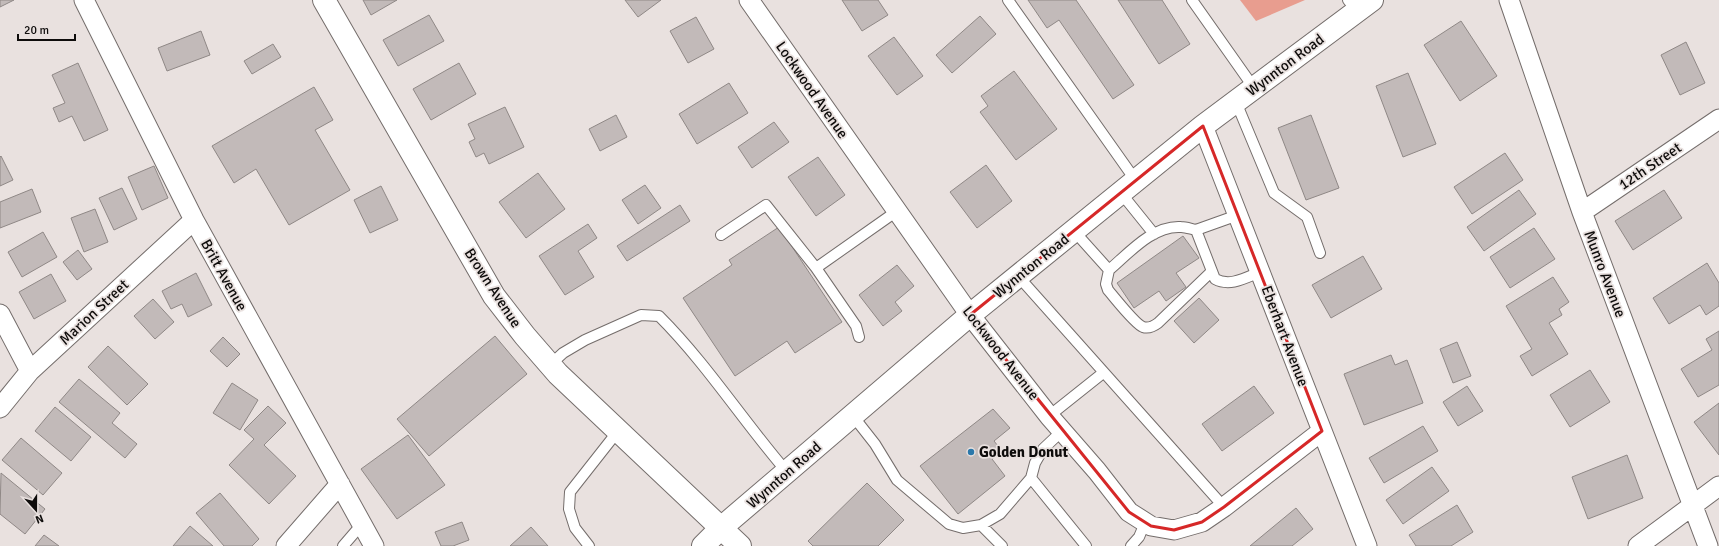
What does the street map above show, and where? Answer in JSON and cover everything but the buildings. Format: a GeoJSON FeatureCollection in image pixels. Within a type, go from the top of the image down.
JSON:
{"type":"FeatureCollection","features":[{"type":"Feature","properties":{"kind":"main road","name":"Brown Avenue"},"geometry":{"type":"LineString","coordinates":[[324,0],[494,296],[550,366],[740,546]]}},
{"type":"Feature","properties":{"kind":"main road","name":"Wynnton Road"},"geometry":{"type":"LineString","coordinates":[[703,546],[721,528],[970,315],[1203,126],[1254,88],[1359,4]]}},
{"type":"Feature","properties":{"kind":"street","name":"Britt Avenue"},"geometry":{"type":"LineString","coordinates":[[84,0],[194,220],[374,546]]}},
{"type":"Feature","properties":{"kind":"street","name":"Lockwood Avenue"},"geometry":{"type":"LineString","coordinates":[[750,0],[970,315],[1049,416],[1129,512],[1151,526],[1174,530],[1202,522],[1322,432]]}},
{"type":"Feature","properties":{"kind":"street","name":"Munro Avenue"},"geometry":{"type":"LineString","coordinates":[[1509,0],[1582,212],[1708,546]]}},
{"type":"Feature","properties":{"kind":"street","name":"12th Street"},"geometry":{"type":"LineString","coordinates":[[1582,212],[1719,119]]}},
{"type":"Feature","properties":{"kind":"street","name":"Eberhart Avenue"},"geometry":{"type":"LineString","coordinates":[[1203,126],[1367,546]]}},
{"type":"Feature","properties":{"kind":"street","name":"Marion Street"},"geometry":{"type":"LineString","coordinates":[[0,408],[30,371],[194,220]]}},
{"type":"Feature","properties":{"kind":"street"},"geometry":{"type":"LineString","coordinates":[[0,314],[30,371]]}},
{"type":"Feature","properties":{"kind":"street"},"geometry":{"type":"LineString","coordinates":[[286,546],[340,484]]}},
{"type":"Feature","properties":{"kind":"street"},"geometry":{"type":"LineString","coordinates":[[1638,546],[1719,486]]}},
{"type":"Feature","properties":{"kind":"lane"},"geometry":{"type":"LineString","coordinates":[[1008,0],[1128,187],[1154,234]]}},
{"type":"Feature","properties":{"kind":"lane"},"geometry":{"type":"LineString","coordinates":[[1192,0],[1254,88]]}},
{"type":"Feature","properties":{"kind":"lane"},"geometry":{"type":"LineString","coordinates":[[1236,102],[1274,193],[1306,217],[1320,254]]}},
{"type":"Feature","properties":{"kind":"lane"},"geometry":{"type":"LineString","coordinates":[[721,235],[766,205],[816,268],[856,326],[859,337]]}},
{"type":"Feature","properties":{"kind":"lane"},"geometry":{"type":"LineString","coordinates":[[816,268],[897,211]]}},
{"type":"Feature","properties":{"kind":"lane"},"geometry":{"type":"LineString","coordinates":[[1211,272],[1158,323],[1152,327],[1144,328],[1137,323],[1108,290],[1106,284],[1109,270],[1154,234],[1162,230],[1180,227],[1196,230],[1238,215]]}},
{"type":"Feature","properties":{"kind":"lane"},"geometry":{"type":"LineString","coordinates":[[1196,230],[1215,279],[1222,283],[1229,284],[1260,272]]}},
{"type":"Feature","properties":{"kind":"lane"},"geometry":{"type":"LineString","coordinates":[[1074,231],[1109,270]]}},
{"type":"Feature","properties":{"kind":"lane"},"geometry":{"type":"LineString","coordinates":[[1018,276],[1224,507]]}},
{"type":"Feature","properties":{"kind":"lane"},"geometry":{"type":"LineString","coordinates":[[550,366],[563,353],[592,337],[641,315],[660,316],[703,365],[764,446],[787,472]]}},
{"type":"Feature","properties":{"kind":"lane"},"geometry":{"type":"LineString","coordinates":[[1049,416],[1103,373]]}},
{"type":"Feature","properties":{"kind":"lane"},"geometry":{"type":"LineString","coordinates":[[853,416],[875,444],[898,480],[949,524],[963,528],[981,525],[1000,514],[1031,478],[1035,463],[1043,448],[1062,431]]}},
{"type":"Feature","properties":{"kind":"lane"},"geometry":{"type":"LineString","coordinates":[[589,546],[575,528],[569,509],[570,492],[618,431]]}},
{"type":"Feature","properties":{"kind":"lane"},"geometry":{"type":"LineString","coordinates":[[1031,478],[1086,546]]}},
{"type":"Feature","properties":{"kind":"lane"},"geometry":{"type":"LineString","coordinates":[[1131,546],[1139,537],[1145,523]]}},
{"type":"Feature","properties":{"kind":"lane"},"geometry":{"type":"LineString","coordinates":[[344,546],[362,524]]}},
{"type":"Feature","properties":{"kind":"lane"},"geometry":{"type":"LineString","coordinates":[[981,525],[1002,546]]}},
{"type":"Feature","properties":{"kind":"highlighted area"},"geometry":{"type":"Polygon","coordinates":[[[1203,126],[1322,431],[1224,507],[1202,522],[1174,530],[1151,526],[1129,512],[970,315],[1203,126]]]}},
{"type":"Feature","properties":{"kind":"shaded area"},"geometry":{"type":"Polygon","coordinates":[[[1240,0],[1305,0],[1256,21],[1240,0]]]}},
{"type":"Feature","properties":{"kind":"place","name":"Golden Donut"},"geometry":{"type":"Point","coordinates":[971,452]}}]}
